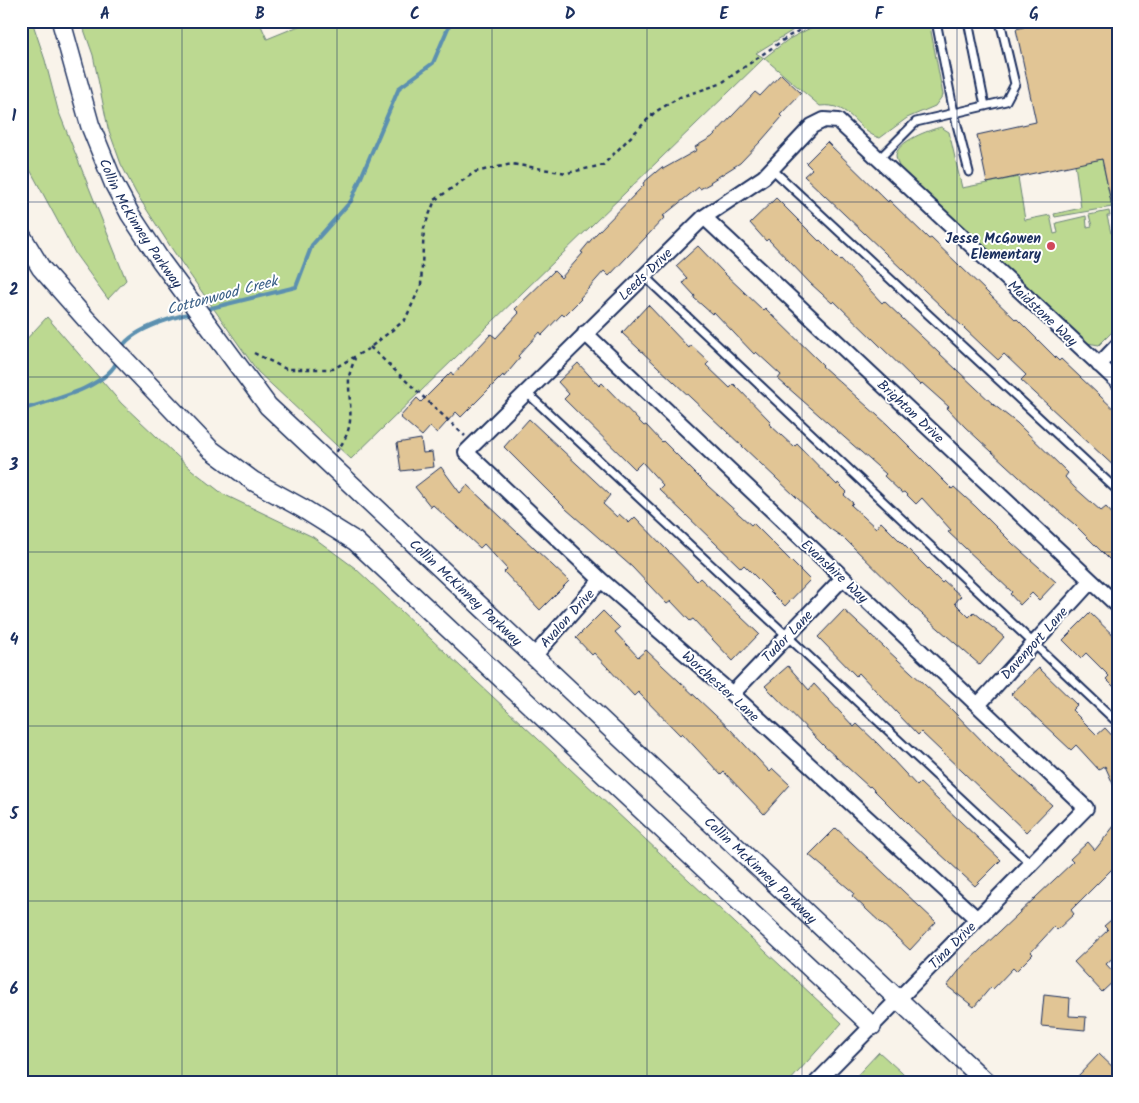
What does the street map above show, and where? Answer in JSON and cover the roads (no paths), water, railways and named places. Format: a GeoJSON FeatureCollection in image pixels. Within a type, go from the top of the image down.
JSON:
{"type":"FeatureCollection","features":[{"type":"Feature","properties":{"kind":"street","name":"Collin McKinney Parkway"},"geometry":{"type":"LineString","coordinates":[[61,21],[90,125],[114,184],[130,214],[161,261],[268,406],[986,1082]]}},
{"type":"Feature","properties":{"kind":"street","name":"Leeds Drive"},"geometry":{"type":"LineString","coordinates":[[470,448],[704,217],[764,177],[812,126],[824,120],[838,121]]}},
{"type":"Feature","properties":{"kind":"street","name":"Maidstone Way"},"geometry":{"type":"LineString","coordinates":[[838,121],[1118,382]]}},
{"type":"Feature","properties":{"kind":"street","name":"Brighton Drive"},"geometry":{"type":"LineString","coordinates":[[704,217],[1118,606]]}},
{"type":"Feature","properties":{"kind":"street"},"geometry":{"type":"LineString","coordinates":[[21,235],[42,268],[86,318],[210,449],[252,481],[302,508],[355,542],[872,1026]]}},
{"type":"Feature","properties":{"kind":"street","name":"Evanshire Way"},"geometry":{"type":"LineString","coordinates":[[585,333],[1086,808]]}},
{"type":"Feature","properties":{"kind":"street"},"geometry":{"type":"LineString","coordinates":[[1099,365],[1118,345]]}},
{"type":"Feature","properties":{"kind":"street","name":"Worchester Lane"},"geometry":{"type":"LineString","coordinates":[[470,448],[601,580],[732,694],[977,919]]}},
{"type":"Feature","properties":{"kind":"street","name":"Tudor Lane"},"geometry":{"type":"LineString","coordinates":[[732,694],[843,578]]}},
{"type":"Feature","properties":{"kind":"street","name":"Avalon Drive"},"geometry":{"type":"LineString","coordinates":[[534,656],[601,580]]}},
{"type":"Feature","properties":{"kind":"street","name":"Davenport Lane"},"geometry":{"type":"LineString","coordinates":[[978,705],[1091,581]]}},
{"type":"Feature","properties":{"kind":"street","name":"Tina Drive"},"geometry":{"type":"LineString","coordinates":[[817,1082],[1086,808]]}},
{"type":"Feature","properties":{"kind":"lane"},"geometry":{"type":"LineString","coordinates":[[936,21],[954,113],[969,172]]}},
{"type":"Feature","properties":{"kind":"lane"},"geometry":{"type":"LineString","coordinates":[[968,21],[985,106]]}},
{"type":"Feature","properties":{"kind":"lane"},"geometry":{"type":"LineString","coordinates":[[878,159],[916,122],[1006,101],[1015,84],[1000,21]]}},
{"type":"Feature","properties":{"kind":"lane"},"geometry":{"type":"LineString","coordinates":[[772,169],[1118,492]]}},
{"type":"Feature","properties":{"kind":"lane"},"geometry":{"type":"LineString","coordinates":[[644,276],[1118,723]]}},
{"type":"Feature","properties":{"kind":"lane"},"geometry":{"type":"LineString","coordinates":[[526,392],[1031,864]]}},
{"type":"Feature","properties":{"kind":"waterway","name":"Cottonwood Creek"},"geometry":{"type":"LineString","coordinates":[[203,310],[296,287],[312,245],[351,201],[399,88],[433,63],[451,21]]}},
{"type":"Feature","properties":{"kind":"waterway","name":"Cottonwood Creek"},"geometry":{"type":"LineString","coordinates":[[121,350],[125,343],[141,331],[163,321],[192,313]]}},
{"type":"Feature","properties":{"kind":"waterway","name":"Cottonwood Creek"},"geometry":{"type":"LineString","coordinates":[[21,410],[61,398],[90,386],[112,369],[118,359]]}},
{"type":"Feature","properties":{"kind":"place","name":"Jesse McGowen Elementary"},"geometry":{"type":"Point","coordinates":[1051,246]}}]}
